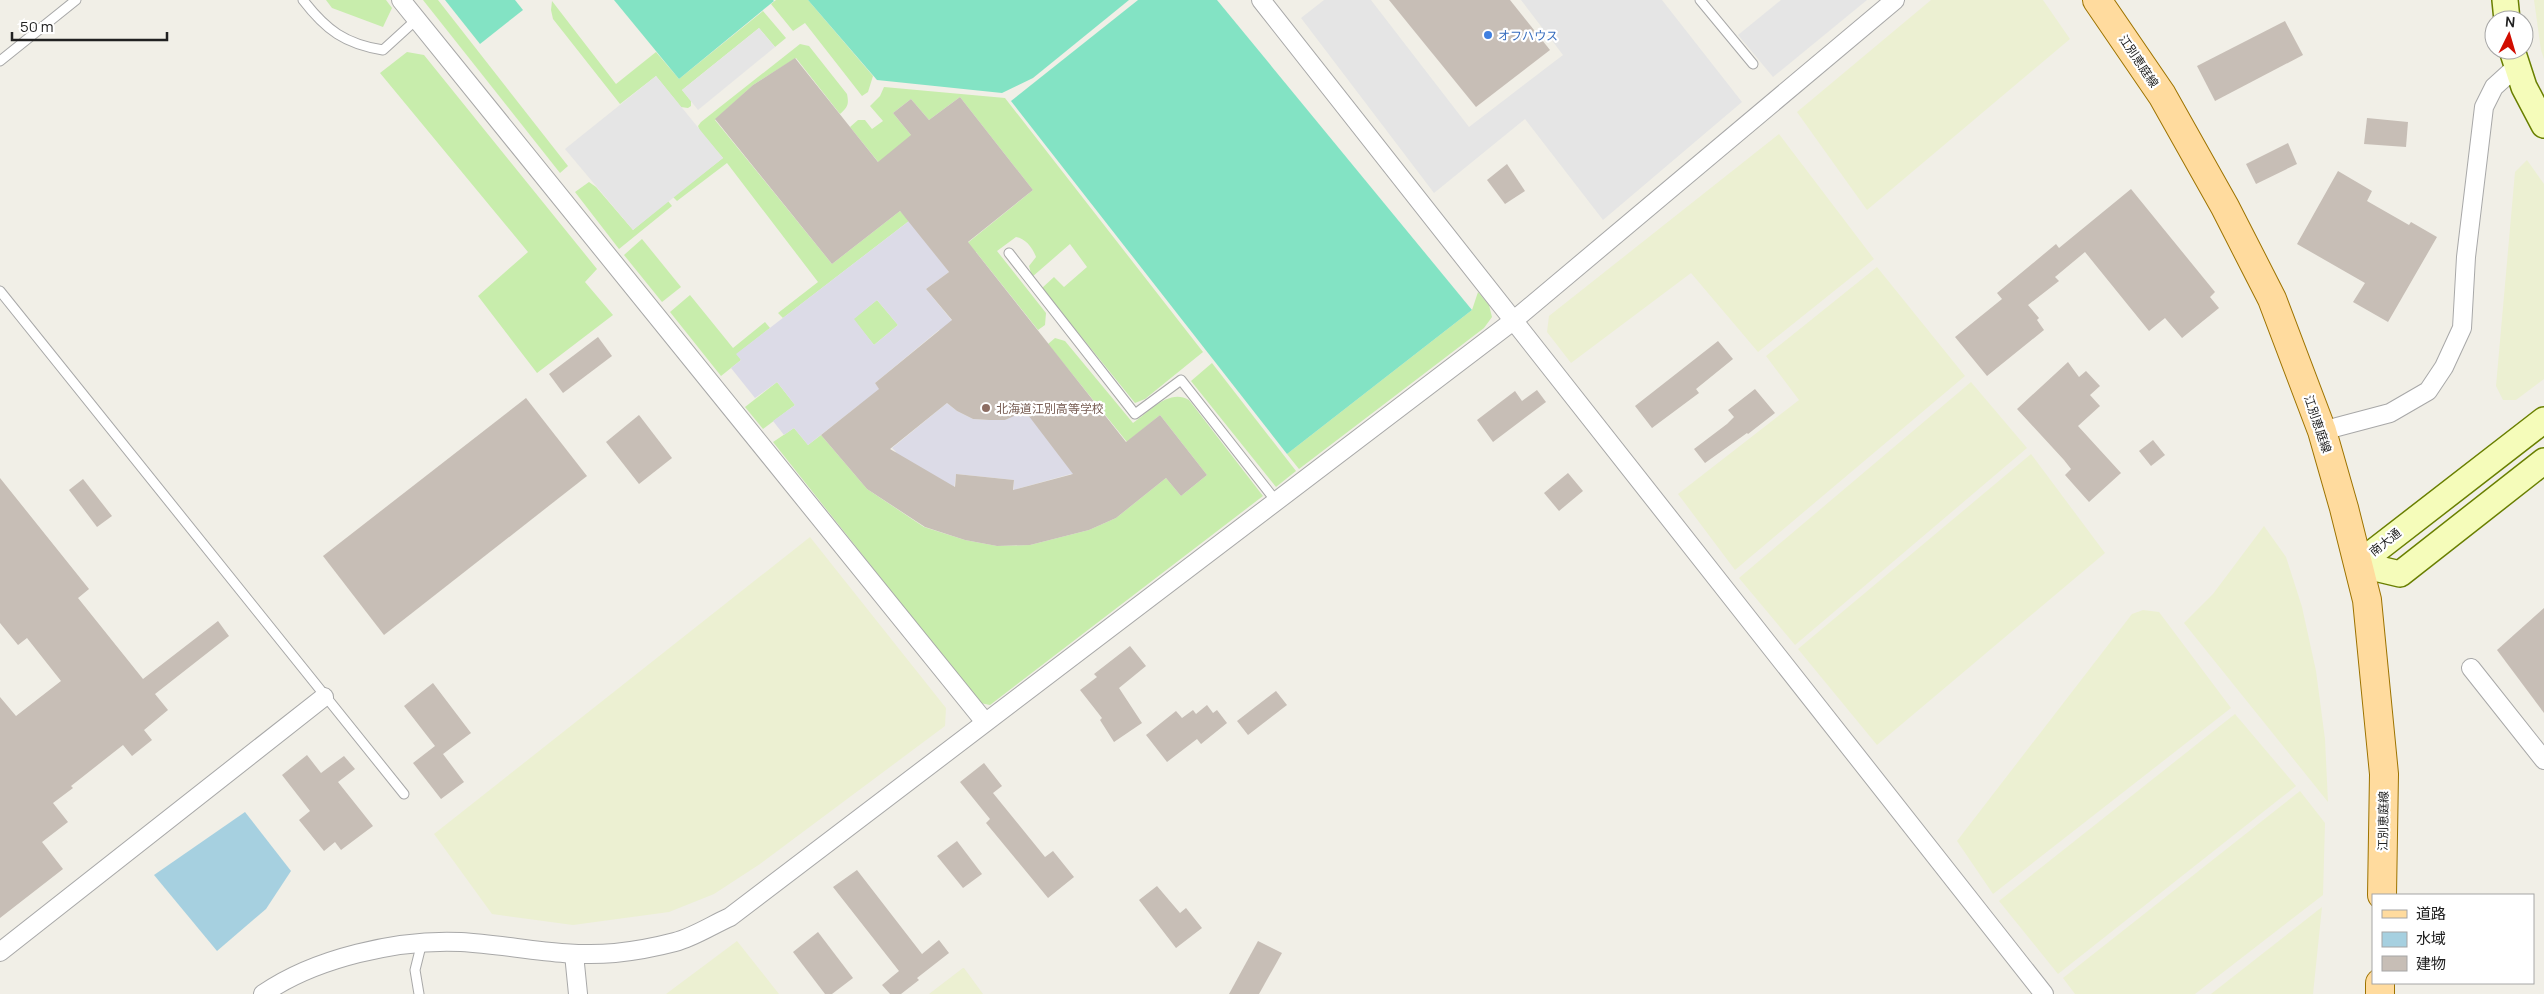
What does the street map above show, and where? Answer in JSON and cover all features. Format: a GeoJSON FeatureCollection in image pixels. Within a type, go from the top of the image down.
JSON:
{"type":"FeatureCollection","features":[{"type":"Feature","properties":{"kind":"main road","name":"江別恵庭線"},"geometry":{"type":"LineString","coordinates":[[2097,0],[2162,95],[2225,206],[2272,299],[2322,431],[2367,600],[2384,774],[2382,894]]}},
{"type":"Feature","properties":{"kind":"main road"},"geometry":{"type":"LineString","coordinates":[[2514,60],[2544,126]]}},
{"type":"Feature","properties":{"kind":"main road","name":"南大通"},"geometry":{"type":"LineString","coordinates":[[2358,564],[2544,420]]}},
{"type":"Feature","properties":{"kind":"main road","name":"南大通"},"geometry":{"type":"LineString","coordinates":[[2358,564],[2400,574],[2544,461]]}},
{"type":"Feature","properties":{"kind":"street"},"geometry":{"type":"LineString","coordinates":[[402,0],[985,722]]}},
{"type":"Feature","properties":{"kind":"street"},"geometry":{"type":"LineString","coordinates":[[1261,0],[2044,994]]}},
{"type":"Feature","properties":{"kind":"street"},"geometry":{"type":"LineString","coordinates":[[269,992],[299,974],[348,956],[422,942],[461,942],[574,954],[616,953],[676,942],[730,917],[1513,321],[1895,0]]}},
{"type":"Feature","properties":{"kind":"street"},"geometry":{"type":"LineString","coordinates":[[2322,431],[2390,413],[2428,390],[2444,367],[2462,328],[2466,257],[2484,108],[2494,87],[2513,60]]}},
{"type":"Feature","properties":{"kind":"street"},"geometry":{"type":"LineString","coordinates":[[2471,668],[2544,760]]}},
{"type":"Feature","properties":{"kind":"street"},"geometry":{"type":"LineString","coordinates":[[0,952],[324,697]]}},
{"type":"Feature","properties":{"kind":"street"},"geometry":{"type":"LineString","coordinates":[[574,954],[578,994]]}},
{"type":"Feature","properties":{"kind":"lane"},"geometry":{"type":"LineString","coordinates":[[0,61],[76,0]]}},
{"type":"Feature","properties":{"kind":"lane"},"geometry":{"type":"LineString","coordinates":[[303,0],[321,24],[360,46],[383,50],[417,19]]}},
{"type":"Feature","properties":{"kind":"lane"},"geometry":{"type":"LineString","coordinates":[[1700,0],[1753,64]]}},
{"type":"Feature","properties":{"kind":"lane"},"geometry":{"type":"LineString","coordinates":[[1009,253],[1134,414],[1181,380],[1276,501]]}},
{"type":"Feature","properties":{"kind":"lane"},"geometry":{"type":"LineString","coordinates":[[0,291],[324,697],[404,794]]}},
{"type":"Feature","properties":{"kind":"lane"},"geometry":{"type":"LineString","coordinates":[[419,994],[415,970],[422,942]]}},
{"type":"Feature","properties":{"kind":"green space"},"geometry":{"type":"Polygon","coordinates":[[[326,0],[386,0],[392,8],[383,27],[332,8],[326,0]]]}},
{"type":"Feature","properties":{"kind":"green space"},"geometry":{"type":"Polygon","coordinates":[[[423,0],[438,0],[568,166],[560,173],[423,0]]]}},
{"type":"Feature","properties":{"kind":"green space"},"geometry":{"type":"Polygon","coordinates":[[[445,0],[515,0],[523,10],[480,44],[445,0]]]}},
{"type":"Feature","properties":{"kind":"green space"},"geometry":{"type":"Polygon","coordinates":[[[614,0],[773,0],[774,1],[679,79],[614,0]]]}},
{"type":"Feature","properties":{"kind":"green space"},"geometry":{"type":"Polygon","coordinates":[[[776,0],[808,0],[873,76],[868,92],[862,96],[805,23],[793,31],[771,4],[776,0]]]}},
{"type":"Feature","properties":{"kind":"green space"},"geometry":{"type":"Polygon","coordinates":[[[808,0],[1129,0],[1033,78],[1002,93],[877,80],[808,0]]]}},
{"type":"Feature","properties":{"kind":"green space"},"geometry":{"type":"Polygon","coordinates":[[[1138,0],[1217,0],[1472,310],[1287,454],[1011,101],[1138,0]]]}},
{"type":"Feature","properties":{"kind":"green space"},"geometry":{"type":"Polygon","coordinates":[[[1931,0],[2043,0],[2070,39],[1867,210],[1797,112],[1931,0]]]}},
{"type":"Feature","properties":{"kind":"green space"},"geometry":{"type":"Polygon","coordinates":[[[2534,0],[2544,0],[2544,59],[2541,50],[2534,0]]]}},
{"type":"Feature","properties":{"kind":"green space"},"geometry":{"type":"Polygon","coordinates":[[[552,1],[616,84],[656,52],[679,79],[763,11],[786,38],[775,47],[759,28],[682,90],[691,101],[691,106],[688,108],[681,107],[656,76],[620,104],[553,19],[552,1]]]}},
{"type":"Feature","properties":{"kind":"green space"},"geometry":{"type":"Polygon","coordinates":[[[800,44],[809,46],[847,94],[847,105],[840,114],[796,58],[753,85],[715,120],[832,264],[900,211],[909,221],[783,318],[778,313],[818,282],[727,163],[677,201],[673,197],[723,158],[700,131],[698,126],[701,122],[800,44]]]}},
{"type":"Feature","properties":{"kind":"green space"},"geometry":{"type":"Polygon","coordinates":[[[407,52],[424,55],[597,269],[585,282],[613,315],[537,373],[478,296],[528,252],[380,73],[407,52]]]}},
{"type":"Feature","properties":{"kind":"green space"},"geometry":{"type":"Polygon","coordinates":[[[884,87],[1005,98],[1203,352],[1145,399],[1135,403],[1042,288],[1054,277],[1064,287],[1087,267],[1070,244],[1032,277],[1029,266],[1036,257],[1035,254],[1025,241],[1016,237],[997,251],[1046,313],[1045,325],[1038,330],[976,252],[972,254],[965,245],[1033,190],[960,97],[929,120],[911,99],[893,113],[911,135],[913,205],[850,127],[858,120],[865,120],[872,129],[883,121],[870,106],[880,96],[884,87]]]}},
{"type":"Feature","properties":{"kind":"green space"},"geometry":{"type":"Polygon","coordinates":[[[1779,134],[1874,259],[1758,352],[1691,273],[1571,363],[1547,332],[1549,316],[1779,134]]]}},
{"type":"Feature","properties":{"kind":"green space"},"geometry":{"type":"Polygon","coordinates":[[[2527,160],[2544,184],[2544,379],[2516,400],[2503,400],[2496,386],[2515,172],[2527,160]]]}},
{"type":"Feature","properties":{"kind":"green space"},"geometry":{"type":"Polygon","coordinates":[[[589,182],[596,187],[633,230],[668,201],[672,206],[619,249],[575,192],[589,182]]]}},
{"type":"Feature","properties":{"kind":"green space"},"geometry":{"type":"Polygon","coordinates":[[[642,239],[681,287],[662,302],[624,255],[642,239]]]}},
{"type":"Feature","properties":{"kind":"green space"},"geometry":{"type":"Polygon","coordinates":[[[1877,267],[1965,376],[1735,570],[1678,494],[1799,400],[1766,356],[1877,267]]]}},
{"type":"Feature","properties":{"kind":"green space"},"geometry":{"type":"Polygon","coordinates":[[[1478,292],[1489,305],[1492,317],[1484,328],[1299,469],[1287,454],[1472,310],[1478,292]]]}},
{"type":"Feature","properties":{"kind":"green space"},"geometry":{"type":"Polygon","coordinates":[[[690,295],[733,348],[765,322],[770,328],[737,354],[741,360],[721,376],[670,312],[690,295]]]}},
{"type":"Feature","properties":{"kind":"green space"},"geometry":{"type":"Polygon","coordinates":[[[877,300],[898,325],[874,345],[853,319],[877,300]]]}},
{"type":"Feature","properties":{"kind":"green space"},"geometry":{"type":"Polygon","coordinates":[[[1055,338],[1065,341],[1133,423],[1167,399],[1182,397],[1189,400],[1263,496],[990,705],[980,703],[773,442],[794,428],[808,445],[821,435],[867,489],[924,527],[965,540],[997,546],[1030,545],[1089,530],[1116,518],[1166,478],[1181,496],[1207,475],[1160,415],[1127,442],[1048,344],[1055,338]]]}},
{"type":"Feature","properties":{"kind":"green space"},"geometry":{"type":"Polygon","coordinates":[[[1212,363],[1296,471],[1276,487],[1191,381],[1212,363]]]}},
{"type":"Feature","properties":{"kind":"green space"},"geometry":{"type":"Polygon","coordinates":[[[777,382],[795,405],[763,429],[745,407],[777,382]]]}},
{"type":"Feature","properties":{"kind":"green space"},"geometry":{"type":"Polygon","coordinates":[[[1971,382],[2027,448],[1795,645],[1739,578],[1971,382]]]}},
{"type":"Feature","properties":{"kind":"green space"},"geometry":{"type":"Polygon","coordinates":[[[2031,454],[2105,553],[1877,745],[1798,649],[2031,454]]]}},
{"type":"Feature","properties":{"kind":"green space"},"geometry":{"type":"Polygon","coordinates":[[[2264,526],[2286,557],[2302,607],[2316,671],[2325,739],[2328,802],[2184,623],[2213,594],[2264,526]]]}},
{"type":"Feature","properties":{"kind":"green space"},"geometry":{"type":"Polygon","coordinates":[[[810,537],[946,708],[945,726],[760,864],[714,894],[669,912],[573,925],[492,914],[434,834],[810,537]]]}},
{"type":"Feature","properties":{"kind":"green space"},"geometry":{"type":"Polygon","coordinates":[[[2143,610],[2159,612],[2231,708],[1993,894],[1957,841],[2132,614],[2143,610]]]}},
{"type":"Feature","properties":{"kind":"green space"},"geometry":{"type":"Polygon","coordinates":[[[2235,714],[2296,786],[2058,974],[1999,901],[2235,714]]]}},
{"type":"Feature","properties":{"kind":"green space"},"geometry":{"type":"Polygon","coordinates":[[[2300,791],[2325,823],[2323,895],[2195,994],[2075,994],[2063,978],[2300,791]]]}},
{"type":"Feature","properties":{"kind":"green space"},"geometry":{"type":"Polygon","coordinates":[[[2322,907],[2313,994],[2211,994],[2322,907]]]}},
{"type":"Feature","properties":{"kind":"green space"},"geometry":{"type":"Polygon","coordinates":[[[737,941],[779,994],[666,994],[737,941]]]}},
{"type":"Feature","properties":{"kind":"green space"},"geometry":{"type":"Polygon","coordinates":[[[963,968],[983,994],[929,994],[963,968]]]}},
{"type":"Feature","properties":{"kind":"shaded area"},"geometry":{"type":"Polygon","coordinates":[[[1324,0],[1371,0],[1469,127],[1563,55],[1521,0],[1662,0],[1742,102],[1603,220],[1525,119],[1434,193],[1301,18],[1324,0]]]}},
{"type":"Feature","properties":{"kind":"shaded area"},"geometry":{"type":"Polygon","coordinates":[[[1781,0],[1867,0],[1773,77],[1738,35],[1781,0]]]}},
{"type":"Feature","properties":{"kind":"shaded area"},"geometry":{"type":"Polygon","coordinates":[[[759,28],[775,47],[698,110],[682,90],[759,28]]]}},
{"type":"Feature","properties":{"kind":"shaded area"},"geometry":{"type":"Polygon","coordinates":[[[656,76],[723,158],[633,230],[565,149],[656,76]]]}},
{"type":"Feature","properties":{"kind":"shaded area"},"geometry":{"type":"Polygon","coordinates":[[[909,221],[949,272],[926,289],[977,351],[939,330],[875,383],[897,412],[859,405],[808,445],[794,428],[784,435],[773,421],[795,405],[777,382],[755,398],[731,368],[741,360],[736,354],[909,221]],[[877,300],[854,319],[874,345],[898,325],[877,300]]]}},
{"type":"Feature","properties":{"kind":"shaded area"},"geometry":{"type":"Polygon","coordinates":[[[947,403],[957,411],[973,419],[1005,420],[1024,410],[1097,452],[1074,479],[1071,474],[1017,489],[1013,495],[1014,480],[956,474],[954,490],[892,456],[896,452],[892,448],[947,403]]]}},
{"type":"Feature","properties":{"kind":"water"},"geometry":{"type":"Polygon","coordinates":[[[245,812],[291,871],[266,909],[217,951],[154,875],[245,812]]]}},
{"type":"Feature","properties":{"kind":"building"},"geometry":{"type":"Polygon","coordinates":[[[1389,0],[1510,0],[1550,50],[1476,107],[1389,0]]]}},
{"type":"Feature","properties":{"kind":"building"},"geometry":{"type":"Polygon","coordinates":[[[2285,21],[2303,55],[2215,101],[2197,66],[2285,21]]]}},
{"type":"Feature","properties":{"kind":"building"},"geometry":{"type":"Polygon","coordinates":[[[795,58],[878,162],[911,135],[893,113],[911,99],[929,120],[960,97],[1033,190],[968,242],[1126,442],[1160,415],[1207,475],[1181,496],[1166,478],[1116,518],[1089,530],[1030,545],[997,546],[965,540],[925,527],[867,489],[821,435],[879,389],[875,383],[952,320],[926,289],[949,272],[900,211],[832,264],[715,119],[753,85],[795,58]],[[947,403],[890,449],[955,487],[956,474],[1014,480],[1013,490],[1073,474],[1025,411],[1005,420],[989,420],[973,419],[957,411],[947,403]]]}},
{"type":"Feature","properties":{"kind":"building"},"geometry":{"type":"Polygon","coordinates":[[[2367,118],[2408,122],[2406,147],[2364,144],[2367,118]]]}},
{"type":"Feature","properties":{"kind":"building"},"geometry":{"type":"Polygon","coordinates":[[[2288,143],[2297,164],[2256,184],[2246,164],[2288,143]]]}},
{"type":"Feature","properties":{"kind":"building"},"geometry":{"type":"Polygon","coordinates":[[[1507,164],[1525,191],[1505,204],[1487,180],[1507,164]]]}},
{"type":"Feature","properties":{"kind":"building"},"geometry":{"type":"Polygon","coordinates":[[[2338,171],[2372,191],[2367,201],[2409,225],[2411,222],[2437,237],[2388,322],[2353,302],[2365,283],[2297,244],[2338,171]]]}},
{"type":"Feature","properties":{"kind":"building"},"geometry":{"type":"Polygon","coordinates":[[[2131,189],[2215,292],[2210,297],[2219,308],[2182,338],[2165,318],[2149,331],[2085,252],[2055,277],[2059,281],[2028,305],[2039,318],[2037,320],[2044,330],[1987,376],[1955,337],[2002,299],[1997,293],[2056,244],[2059,248],[2131,189]]]}},
{"type":"Feature","properties":{"kind":"building"},"geometry":{"type":"Polygon","coordinates":[[[598,337],[612,356],[563,393],[549,374],[598,337]]]}},
{"type":"Feature","properties":{"kind":"building"},"geometry":{"type":"Polygon","coordinates":[[[1718,341],[1733,359],[1696,389],[1699,393],[1652,428],[1635,406],[1718,341]]]}},
{"type":"Feature","properties":{"kind":"building"},"geometry":{"type":"Polygon","coordinates":[[[2068,362],[2079,377],[2086,371],[2100,386],[2090,395],[2100,406],[2078,426],[2121,473],[2089,502],[2065,475],[2071,469],[2017,409],[2068,362]]]}},
{"type":"Feature","properties":{"kind":"building"},"geometry":{"type":"Polygon","coordinates":[[[1755,389],[1775,413],[1705,463],[1694,449],[1727,424],[1734,417],[1728,410],[1755,389]]]}},
{"type":"Feature","properties":{"kind":"building"},"geometry":{"type":"Polygon","coordinates":[[[1537,390],[1546,402],[1493,442],[1477,420],[1515,391],[1522,401],[1537,390]]]}},
{"type":"Feature","properties":{"kind":"building"},"geometry":{"type":"Polygon","coordinates":[[[526,398],[587,476],[384,635],[323,556],[526,398]]]}},
{"type":"Feature","properties":{"kind":"building"},"geometry":{"type":"Polygon","coordinates":[[[639,415],[672,458],[639,484],[606,442],[639,415]]]}},
{"type":"Feature","properties":{"kind":"building"},"geometry":{"type":"Polygon","coordinates":[[[2153,440],[2165,455],[2151,466],[2139,451],[2153,440]]]}},
{"type":"Feature","properties":{"kind":"building"},"geometry":{"type":"Polygon","coordinates":[[[1568,473],[1583,491],[1559,511],[1544,493],[1568,473]]]}},
{"type":"Feature","properties":{"kind":"building"},"geometry":{"type":"Polygon","coordinates":[[[0,478],[89,589],[78,598],[143,679],[218,621],[229,636],[155,694],[168,710],[144,730],[152,740],[132,756],[123,745],[71,786],[73,788],[53,803],[68,822],[42,842],[63,869],[0,918],[0,697],[16,716],[61,681],[27,638],[18,645],[0,623],[0,478]]]}},
{"type":"Feature","properties":{"kind":"building"},"geometry":{"type":"Polygon","coordinates":[[[83,479],[112,516],[97,527],[69,490],[83,479]]]}},
{"type":"Feature","properties":{"kind":"building"},"geometry":{"type":"Polygon","coordinates":[[[2544,608],[2544,713],[2497,650],[2544,608]]]}},
{"type":"Feature","properties":{"kind":"building"},"geometry":{"type":"Polygon","coordinates":[[[1130,646],[1146,666],[1119,688],[1142,723],[1114,742],[1100,720],[1102,718],[1080,690],[1097,677],[1094,674],[1130,646]]]}},
{"type":"Feature","properties":{"kind":"building"},"geometry":{"type":"Polygon","coordinates":[[[433,683],[471,733],[443,754],[464,782],[441,799],[413,763],[435,746],[404,706],[433,683]]]}},
{"type":"Feature","properties":{"kind":"building"},"geometry":{"type":"Polygon","coordinates":[[[1276,691],[1287,705],[1248,735],[1237,721],[1276,691]]]}},
{"type":"Feature","properties":{"kind":"building"},"geometry":{"type":"Polygon","coordinates":[[[1207,705],[1213,713],[1217,710],[1227,723],[1201,744],[1197,739],[1167,762],[1146,735],[1176,711],[1182,718],[1193,710],[1196,714],[1207,705]]]}},
{"type":"Feature","properties":{"kind":"building"},"geometry":{"type":"Polygon","coordinates":[[[307,755],[321,773],[344,756],[355,769],[338,782],[373,826],[341,850],[335,842],[324,851],[299,820],[310,811],[282,775],[307,755]]]}},
{"type":"Feature","properties":{"kind":"building"},"geometry":{"type":"Polygon","coordinates":[[[984,763],[1002,786],[993,793],[1045,857],[1053,851],[1074,877],[1048,898],[986,823],[990,819],[960,782],[984,763]]]}},
{"type":"Feature","properties":{"kind":"building"},"geometry":{"type":"Polygon","coordinates":[[[957,841],[982,874],[963,888],[937,856],[957,841]]]}},
{"type":"Feature","properties":{"kind":"building"},"geometry":{"type":"Polygon","coordinates":[[[857,870],[922,954],[939,940],[949,953],[917,978],[919,980],[901,994],[890,994],[882,985],[899,971],[833,887],[857,870]]]}},
{"type":"Feature","properties":{"kind":"building"},"geometry":{"type":"Polygon","coordinates":[[[1157,886],[1180,913],[1186,908],[1202,928],[1176,948],[1139,900],[1157,886]]]}},
{"type":"Feature","properties":{"kind":"building"},"geometry":{"type":"Polygon","coordinates":[[[818,932],[853,978],[832,994],[825,994],[793,952],[818,932]]]}},
{"type":"Feature","properties":{"kind":"building"},"geometry":{"type":"Polygon","coordinates":[[[1258,941],[1282,953],[1259,994],[1229,994],[1258,941]]]}},
{"type":"Feature","properties":{"kind":"place","name":"オフハウス"},"geometry":{"type":"Point","coordinates":[1488,35]}},
{"type":"Feature","properties":{"kind":"place","name":"北海道江別高等学校"},"geometry":{"type":"Point","coordinates":[986,408]}}]}
